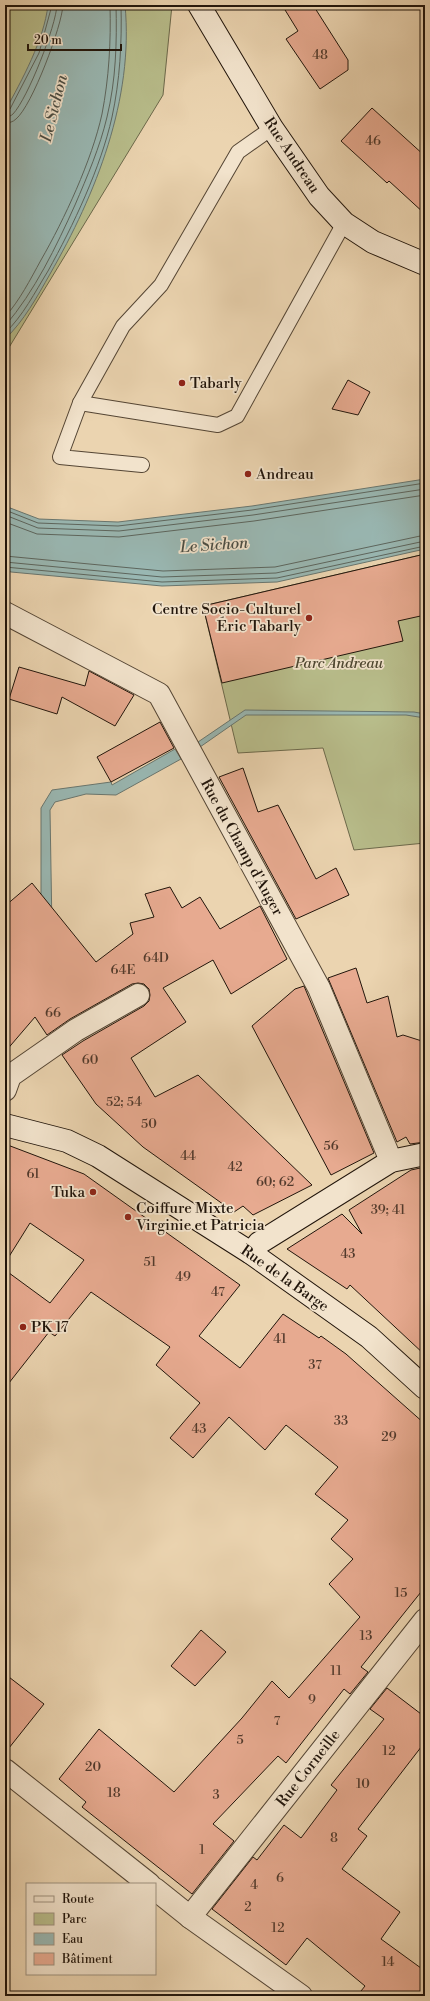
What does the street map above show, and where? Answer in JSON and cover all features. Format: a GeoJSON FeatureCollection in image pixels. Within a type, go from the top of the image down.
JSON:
{"type":"FeatureCollection","features":[{"type":"Feature","properties":{"kind":"street","name":"Rue Andreau"},"geometry":{"type":"LineString","coordinates":[[199,5],[272,128],[319,196],[344,223],[373,242],[425,264]]}},
{"type":"Feature","properties":{"kind":"street","name":"Rue du Champ d'Auger"},"geometry":{"type":"LineString","coordinates":[[5,612],[159,694],[320,988],[391,1161]]}},
{"type":"Feature","properties":{"kind":"street"},"geometry":{"type":"LineString","coordinates":[[5,1090],[10,1076],[76,1030],[138,995]]}},
{"type":"Feature","properties":{"kind":"street","name":"Rue de la Barge"},"geometry":{"type":"LineString","coordinates":[[5,1125],[67,1141],[98,1156],[250,1253],[369,1337],[425,1388]]}},
{"type":"Feature","properties":{"kind":"street"},"geometry":{"type":"LineString","coordinates":[[250,1253],[259,1243],[391,1161],[425,1154]]}},
{"type":"Feature","properties":{"kind":"street","name":"Rue Corneille"},"geometry":{"type":"LineString","coordinates":[[190,1917],[425,1620]]}},
{"type":"Feature","properties":{"kind":"street"},"geometry":{"type":"LineString","coordinates":[[5,1770],[147,1883]]}},
{"type":"Feature","properties":{"kind":"street"},"geometry":{"type":"LineString","coordinates":[[156,1890],[190,1917],[301,1996]]}},
{"type":"Feature","properties":{"kind":"lane"},"geometry":{"type":"LineString","coordinates":[[142,465],[60,457],[80,403],[123,326],[161,285],[238,152],[272,128]]}},
{"type":"Feature","properties":{"kind":"lane"},"geometry":{"type":"LineString","coordinates":[[80,403],[218,425],[237,416],[344,223]]}},
{"type":"Feature","properties":{"kind":"green space"},"geometry":{"type":"Polygon","coordinates":[[[5,5],[172,5],[163,95],[5,354],[5,5]]]}},
{"type":"Feature","properties":{"kind":"green space","name":"Parc Andreau"},"geometry":{"type":"Polygon","coordinates":[[[425,554],[425,843],[354,850],[323,748],[238,753],[203,606],[425,554]]]}},
{"type":"Feature","properties":{"kind":"water","name":"Le Sichon"},"geometry":{"type":"Polygon","coordinates":[[[48,5],[125,5],[126,40],[124,75],[108,145],[96,179],[82,211],[67,243],[35,300],[24,317],[5,339],[5,111],[37,46],[46,18],[48,5]]]}},
{"type":"Feature","properties":{"kind":"water","name":"Le Sichon"},"geometry":{"type":"Polygon","coordinates":[[[425,479],[425,549],[277,582],[162,586],[11,572],[5,570],[5,506],[39,519],[118,522],[252,506],[425,479]]]}},
{"type":"Feature","properties":{"kind":"water"},"geometry":{"type":"Polygon","coordinates":[[[245,710],[414,712],[425,714],[425,718],[406,715],[246,715],[200,747],[198,742],[245,710]]]}},
{"type":"Feature","properties":{"kind":"water"},"geometry":{"type":"Polygon","coordinates":[[[175,749],[181,759],[116,795],[86,794],[55,802],[50,810],[52,930],[41,929],[41,808],[52,790],[111,782],[112,785],[175,749]]]}},
{"type":"Feature","properties":{"kind":"building"},"geometry":{"type":"Polygon","coordinates":[[[282,5],[313,5],[348,60],[348,70],[320,89],[286,39],[298,31],[282,5]]]}},
{"type":"Feature","properties":{"kind":"building"},"geometry":{"type":"Polygon","coordinates":[[[372,108],[425,156],[425,214],[389,181],[387,183],[341,141],[372,108]]]}},
{"type":"Feature","properties":{"kind":"building"},"geometry":{"type":"Polygon","coordinates":[[[348,380],[370,392],[358,415],[332,409],[348,380]]]}},
{"type":"Feature","properties":{"kind":"building","name":"Centre Socio-Culturel Éric Tabarly"},"geometry":{"type":"Polygon","coordinates":[[[425,554],[425,615],[398,621],[403,641],[222,683],[203,606],[425,554]]]}},
{"type":"Feature","properties":{"kind":"building"},"geometry":{"type":"Polygon","coordinates":[[[19,667],[85,686],[89,671],[134,695],[115,726],[62,697],[57,714],[9,699],[19,667]]]}},
{"type":"Feature","properties":{"kind":"building"},"geometry":{"type":"Polygon","coordinates":[[[160,722],[174,748],[111,782],[97,757],[160,722]]]}},
{"type":"Feature","properties":{"kind":"building"},"geometry":{"type":"Polygon","coordinates":[[[243,768],[258,812],[278,805],[316,879],[336,868],[349,895],[296,919],[219,777],[243,768]]]}},
{"type":"Feature","properties":{"kind":"building"},"geometry":{"type":"Polygon","coordinates":[[[32,883],[96,962],[133,934],[130,923],[154,917],[145,894],[170,887],[182,908],[200,897],[220,929],[260,906],[287,959],[231,994],[213,960],[163,988],[186,1022],[131,1058],[155,1097],[198,1075],[312,1185],[253,1215],[243,1206],[234,1212],[143,1147],[96,1104],[62,1055],[83,1041],[144,1006],[149,1001],[150,995],[149,989],[144,984],[132,984],[70,1019],[47,1035],[35,1017],[5,1052],[5,906],[32,883]]]}},
{"type":"Feature","properties":{"kind":"building"},"geometry":{"type":"Polygon","coordinates":[[[356,968],[367,1003],[388,996],[397,1037],[403,1035],[425,1042],[425,1142],[410,1144],[406,1137],[397,1142],[328,978],[356,968]]]}},
{"type":"Feature","properties":{"kind":"building"},"geometry":{"type":"Polygon","coordinates":[[[304,986],[374,1153],[331,1175],[252,1026],[295,989],[304,986]]]}},
{"type":"Feature","properties":{"kind":"building"},"geometry":{"type":"Polygon","coordinates":[[[5,1144],[84,1174],[240,1285],[199,1336],[240,1368],[283,1314],[319,1338],[321,1336],[346,1354],[425,1424],[425,1587],[361,1667],[368,1672],[350,1694],[344,1689],[286,1763],[278,1756],[213,1824],[234,1841],[192,1894],[82,1807],[86,1802],[59,1779],[99,1729],[174,1792],[242,1718],[272,1681],[289,1698],[360,1617],[329,1584],[353,1559],[331,1539],[348,1520],[315,1494],[338,1467],[286,1425],[265,1450],[229,1417],[193,1458],[170,1438],[200,1403],[156,1365],[170,1347],[91,1292],[55,1336],[49,1332],[5,1388],[5,1270],[50,1303],[84,1260],[30,1223],[5,1263],[5,1144]]]}},
{"type":"Feature","properties":{"kind":"building"},"geometry":{"type":"Polygon","coordinates":[[[425,1167],[425,1355],[350,1285],[347,1289],[287,1249],[342,1214],[362,1234],[349,1210],[411,1170],[425,1167]]]}},
{"type":"Feature","properties":{"kind":"building"},"geometry":{"type":"Polygon","coordinates":[[[201,1630],[226,1652],[195,1686],[171,1666],[201,1630]]]}},
{"type":"Feature","properties":{"kind":"building"},"geometry":{"type":"Polygon","coordinates":[[[5,1674],[44,1704],[5,1753],[5,1674]]]}},
{"type":"Feature","properties":{"kind":"building"},"geometry":{"type":"Polygon","coordinates":[[[387,1688],[425,1717],[425,1742],[358,1829],[367,1836],[342,1869],[400,1912],[381,1939],[425,1971],[425,1996],[357,1996],[365,1986],[307,1938],[286,1965],[212,1909],[253,1857],[257,1860],[284,1825],[301,1838],[337,1790],[331,1785],[384,1719],[370,1709],[387,1688]]]}},
{"type":"Feature","properties":{"kind":"place","name":"Tabarly"},"geometry":{"type":"Point","coordinates":[182,383]}},
{"type":"Feature","properties":{"kind":"place","name":"Andreau"},"geometry":{"type":"Point","coordinates":[248,474]}},
{"type":"Feature","properties":{"kind":"place","name":"Centre Socio-Culturel Éric Tabarly"},"geometry":{"type":"Point","coordinates":[309,618]}},
{"type":"Feature","properties":{"kind":"place","name":"Tuka"},"geometry":{"type":"Point","coordinates":[93,1192]}},
{"type":"Feature","properties":{"kind":"place","name":"Coiffure Mixte Virginie et Patricia"},"geometry":{"type":"Point","coordinates":[128,1217]}},
{"type":"Feature","properties":{"kind":"place","name":"PK 17"},"geometry":{"type":"Point","coordinates":[23,1327]}}]}
